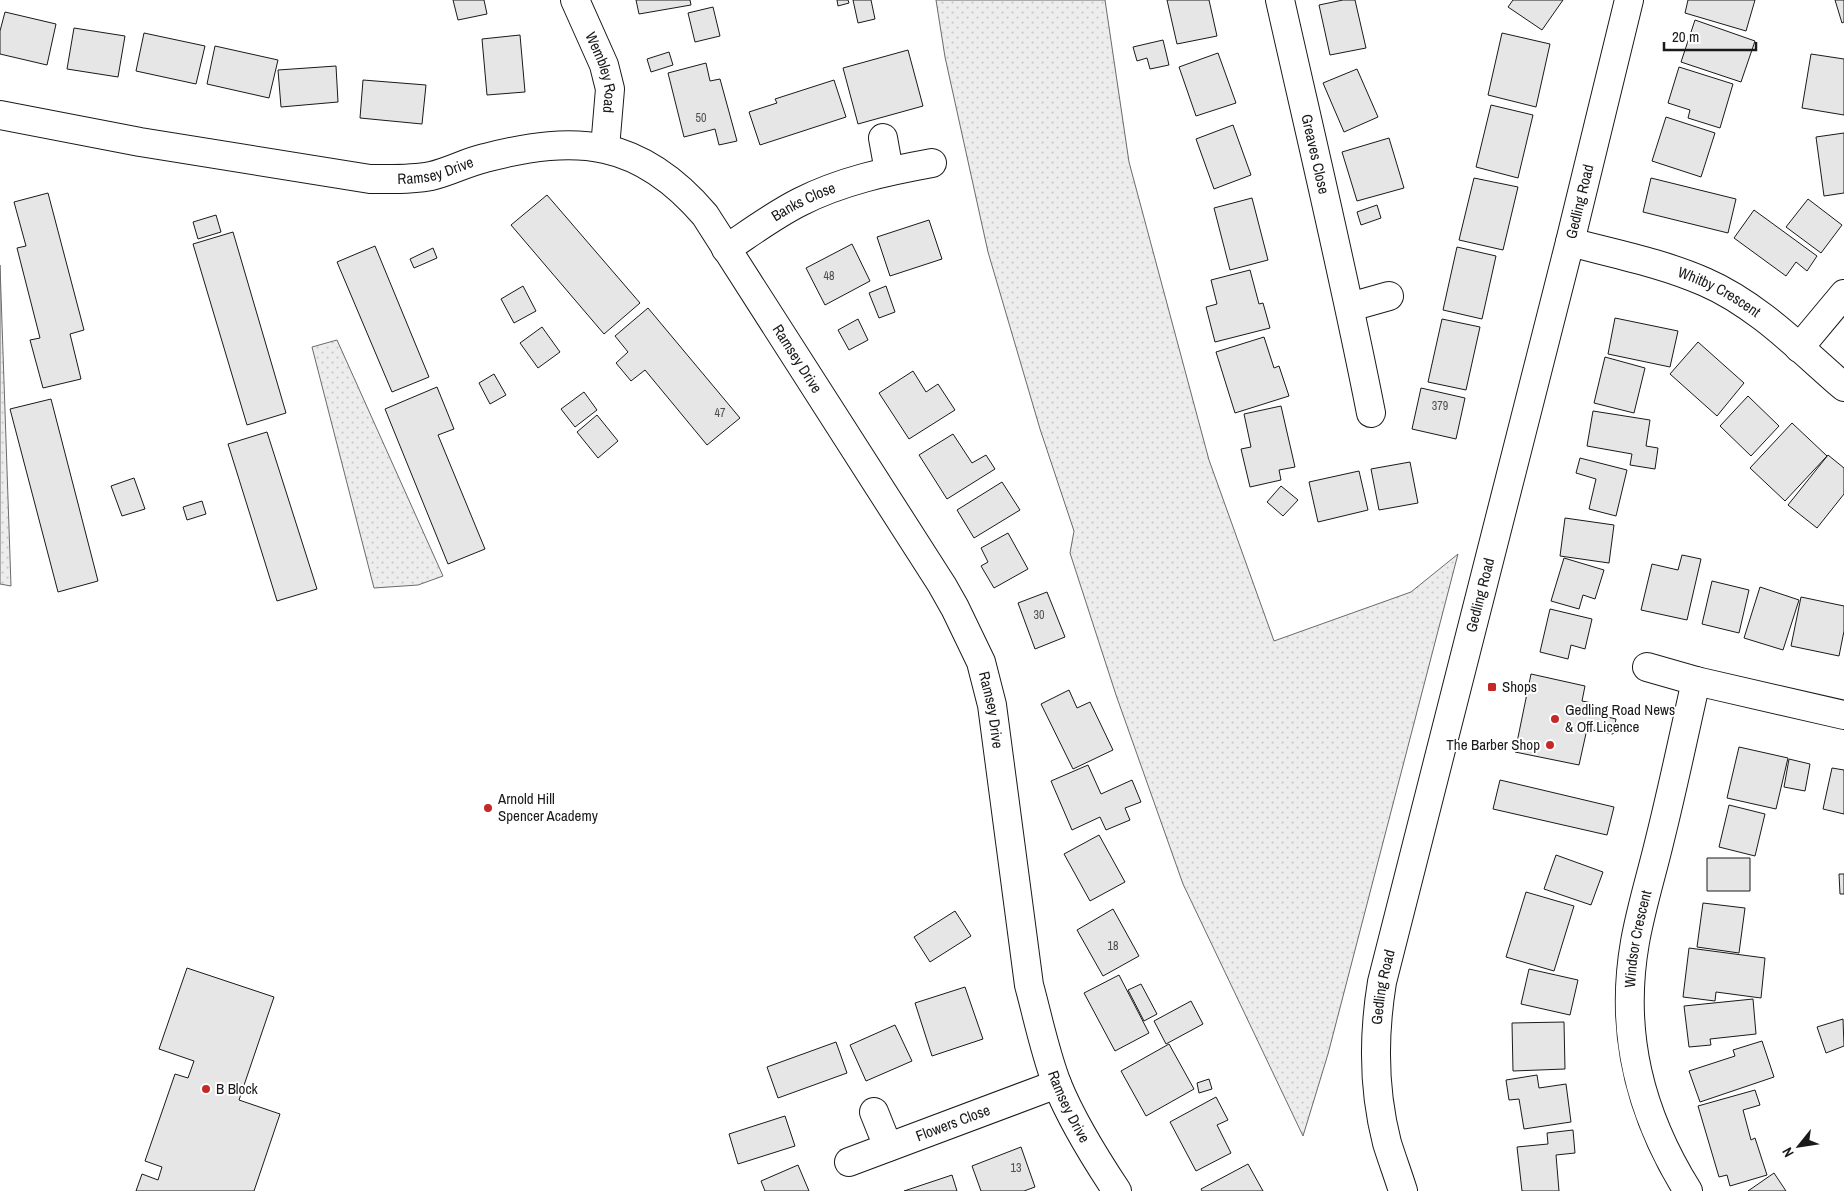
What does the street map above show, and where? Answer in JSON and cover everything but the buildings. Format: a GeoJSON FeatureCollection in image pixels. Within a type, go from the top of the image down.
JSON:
{"type":"FeatureCollection","features":[{"type":"Feature","properties":{"kind":"street","name":"Wembley Road"},"geometry":{"type":"LineString","coordinates":[[575,0],[604,65],[610,89],[605,148]]}},
{"type":"Feature","properties":{"kind":"street","name":"Greaves Close"},"geometry":{"type":"LineString","coordinates":[[1280,0],[1350,307],[1371,414]]}},
{"type":"Feature","properties":{"kind":"street","name":"Gedling Road"},"geometry":{"type":"LineString","coordinates":[[1402,1191],[1388,1144],[1376,1083],[1375,1029],[1382,982],[1570,242],[1628,0]]}},
{"type":"Feature","properties":{"kind":"street","name":"Ramsey Drive"},"geometry":{"type":"LineString","coordinates":[[0,115],[140,142],[370,179],[404,179],[431,176],[484,158],[546,145],[586,144],[621,153],[666,177],[691,200],[705,215],[942,586],[955,608],[981,662],[992,705],[1029,985],[1057,1084],[1086,1141],[1117,1191]]}},
{"type":"Feature","properties":{"kind":"street"},"geometry":{"type":"LineString","coordinates":[[883,138],[889,171]]}},
{"type":"Feature","properties":{"kind":"street","name":"Banks Close"},"geometry":{"type":"LineString","coordinates":[[726,249],[798,202],[852,182],[889,171],[932,163]]}},
{"type":"Feature","properties":{"kind":"street","name":"Whitby Crescent"},"geometry":{"type":"LineString","coordinates":[[1570,242],[1649,262],[1706,282],[1750,308],[1844,387]]}},
{"type":"Feature","properties":{"kind":"street"},"geometry":{"type":"LineString","coordinates":[[1799,348],[1844,294]]}},
{"type":"Feature","properties":{"kind":"street"},"geometry":{"type":"LineString","coordinates":[[1350,307],[1388,296]]}},
{"type":"Feature","properties":{"kind":"street"},"geometry":{"type":"LineString","coordinates":[[1647,667],[1696,681],[1844,715]]}},
{"type":"Feature","properties":{"kind":"street","name":"Windsor Crescent"},"geometry":{"type":"LineString","coordinates":[[1688,1191],[1658,1137],[1640,1088],[1633,1044],[1630,998],[1635,942],[1696,681]]}},
{"type":"Feature","properties":{"kind":"street","name":"Flowers Close"},"geometry":{"type":"LineString","coordinates":[[848,1162],[1057,1084]]}},
{"type":"Feature","properties":{"kind":"street"},"geometry":{"type":"LineString","coordinates":[[874,1112],[888,1147]]}},
{"type":"Feature","properties":{"kind":"shaded area"},"geometry":{"type":"Polygon","coordinates":[[[936,0],[1105,0],[1129,162],[1209,460],[1274,641],[1411,592],[1458,554],[1328,1054],[1303,1136],[1183,884],[1116,695],[1070,553],[1074,531],[1040,429],[988,252],[945,57],[936,0]]]}},
{"type":"Feature","properties":{"kind":"shaded area"},"geometry":{"type":"Polygon","coordinates":[[[0,265],[11,586],[0,584],[0,265]]]}},
{"type":"Feature","properties":{"kind":"shaded area"},"geometry":{"type":"Polygon","coordinates":[[[337,340],[443,576],[418,585],[374,588],[312,347],[337,340]]]}},
{"type":"Feature","properties":{"kind":"place","name":"Shops"},"geometry":{"type":"Point","coordinates":[1492,687]}},
{"type":"Feature","properties":{"kind":"place","name":"Gedling Road News & Off Licence"},"geometry":{"type":"Point","coordinates":[1555,719]}},
{"type":"Feature","properties":{"kind":"place","name":"The Barber Shop"},"geometry":{"type":"Point","coordinates":[1550,745]}},
{"type":"Feature","properties":{"kind":"place","name":"Arnold Hill Spencer Academy"},"geometry":{"type":"Point","coordinates":[488,808]}},
{"type":"Feature","properties":{"kind":"place","name":"B Block"},"geometry":{"type":"Point","coordinates":[206,1089]}}]}
